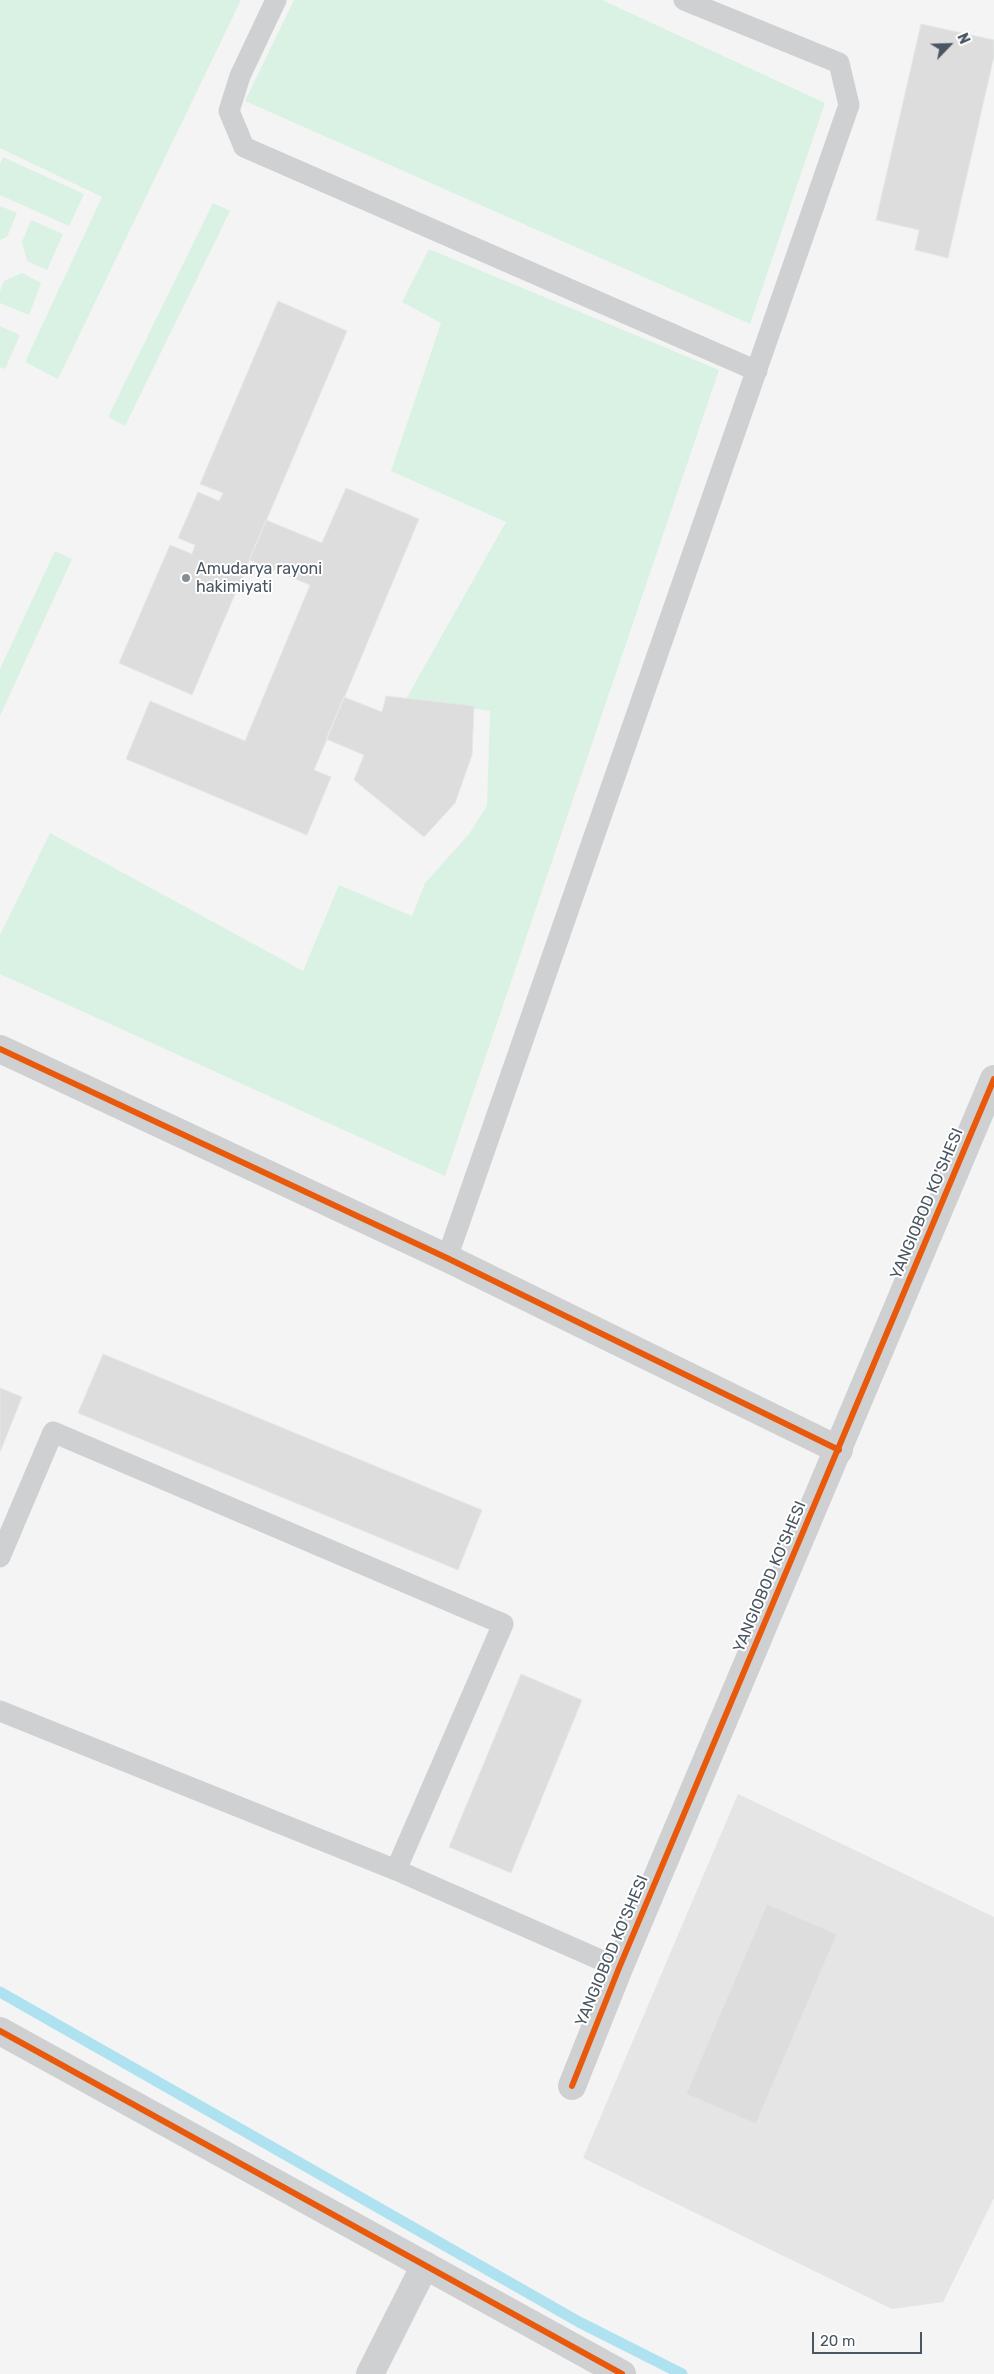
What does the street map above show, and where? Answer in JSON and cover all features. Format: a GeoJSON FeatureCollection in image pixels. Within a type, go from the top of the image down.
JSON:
{"type":"FeatureCollection","features":[{"type":"Feature","properties":{"kind":"street"},"geometry":{"type":"LineString","coordinates":[[0,1049],[447,1258],[839,1450]]}},
{"type":"Feature","properties":{"kind":"street","name":"YANGIOBOD KO'SHESI"},"geometry":{"type":"LineString","coordinates":[[572,2086],[619,1968],[994,1080]]}},
{"type":"Feature","properties":{"kind":"street"},"geometry":{"type":"LineString","coordinates":[[0,2031],[622,2374]]}},
{"type":"Feature","properties":{"kind":"street"},"geometry":{"type":"LineString","coordinates":[[370,2374],[425,2265]]}},
{"type":"Feature","properties":{"kind":"lane"},"geometry":{"type":"LineString","coordinates":[[276,0],[240,76],[229,111],[244,147],[757,371]]}},
{"type":"Feature","properties":{"kind":"lane"},"geometry":{"type":"LineString","coordinates":[[447,1258],[848,106],[840,63],[684,0]]}},
{"type":"Feature","properties":{"kind":"lane"},"geometry":{"type":"LineString","coordinates":[[0,1557],[53,1432],[503,1624],[396,1870]]}},
{"type":"Feature","properties":{"kind":"lane"},"geometry":{"type":"LineString","coordinates":[[0,1711],[396,1870],[619,1968]]}},
{"type":"Feature","properties":{"kind":"shaded area"},"geometry":{"type":"Polygon","coordinates":[[[738,1794],[994,1917],[994,2198],[943,2302],[892,2309],[583,2158],[738,1794]]]}},
{"type":"Feature","properties":{"kind":"green space"},"geometry":{"type":"Polygon","coordinates":[[[0,0],[241,0],[58,379],[25,362],[102,197],[0,148],[0,0]]]}},
{"type":"Feature","properties":{"kind":"green space"},"geometry":{"type":"Polygon","coordinates":[[[294,0],[602,0],[825,103],[750,324],[245,101],[294,0]]]}},
{"type":"Feature","properties":{"kind":"green space"},"geometry":{"type":"Polygon","coordinates":[[[3,157],[84,194],[69,226],[0,195],[0,164],[3,157]]]}},
{"type":"Feature","properties":{"kind":"green space"},"geometry":{"type":"Polygon","coordinates":[[[213,203],[230,211],[125,426],[108,417],[213,203]]]}},
{"type":"Feature","properties":{"kind":"green space"},"geometry":{"type":"Polygon","coordinates":[[[0,206],[17,213],[7,237],[0,240],[0,206]]]}},
{"type":"Feature","properties":{"kind":"green space"},"geometry":{"type":"Polygon","coordinates":[[[31,220],[63,234],[47,270],[27,261],[22,242],[31,220]]]}},
{"type":"Feature","properties":{"kind":"green space"},"geometry":{"type":"Polygon","coordinates":[[[429,249],[719,370],[445,1176],[0,974],[0,935],[50,833],[303,971],[339,885],[412,916],[425,883],[469,834],[487,806],[490,711],[406,699],[506,522],[391,471],[441,323],[402,302],[429,249]]]}},
{"type":"Feature","properties":{"kind":"green space"},"geometry":{"type":"Polygon","coordinates":[[[22,273],[41,283],[29,315],[0,303],[0,291],[4,281],[22,273]]]}},
{"type":"Feature","properties":{"kind":"green space"},"geometry":{"type":"Polygon","coordinates":[[[0,326],[20,335],[5,369],[0,367],[0,326]]]}},
{"type":"Feature","properties":{"kind":"green space"},"geometry":{"type":"Polygon","coordinates":[[[55,551],[72,559],[0,716],[0,669],[55,551]]]}},
{"type":"Feature","properties":{"kind":"building"},"geometry":{"type":"Polygon","coordinates":[[[921,24],[994,40],[994,56],[948,258],[915,250],[919,230],[876,220],[921,24]]]}},
{"type":"Feature","properties":{"kind":"building"},"geometry":{"type":"Polygon","coordinates":[[[278,301],[347,331],[192,695],[119,663],[170,545],[192,554],[195,545],[178,538],[198,492],[219,501],[223,493],[200,484],[278,301]]]}},
{"type":"Feature","properties":{"kind":"building"},"geometry":{"type":"Polygon","coordinates":[[[346,488],[419,519],[314,770],[331,777],[307,835],[126,759],[150,701],[245,741],[310,585],[249,560],[266,520],[322,543],[346,488]]]}},
{"type":"Feature","properties":{"kind":"building"},"geometry":{"type":"Polygon","coordinates":[[[386,696],[474,706],[472,755],[455,803],[424,837],[354,780],[364,755],[326,739],[344,697],[382,712],[386,696]]]}},
{"type":"Feature","properties":{"kind":"building"},"geometry":{"type":"Polygon","coordinates":[[[103,1354],[482,1510],[458,1570],[78,1413],[103,1354]]]}},
{"type":"Feature","properties":{"kind":"building"},"geometry":{"type":"Polygon","coordinates":[[[0,1388],[22,1397],[0,1452],[0,1388]]]}},
{"type":"Feature","properties":{"kind":"building"},"geometry":{"type":"Polygon","coordinates":[[[521,1674],[582,1700],[511,1873],[449,1847],[521,1674]]]}},
{"type":"Feature","properties":{"kind":"building"},"geometry":{"type":"Polygon","coordinates":[[[767,1904],[837,1934],[756,2124],[686,2094],[767,1904]]]}},
{"type":"Feature","properties":{"kind":"waterway"},"geometry":{"type":"LineString","coordinates":[[0,1992],[579,2322],[682,2374]]}},
{"type":"Feature","properties":{"kind":"cycle path"},"geometry":{"type":"LineString","coordinates":[[0,1049],[447,1258],[839,1450]]}},
{"type":"Feature","properties":{"kind":"cycle path"},"geometry":{"type":"LineString","coordinates":[[572,2086],[619,1968],[994,1079]]}},
{"type":"Feature","properties":{"kind":"cycle path"},"geometry":{"type":"LineString","coordinates":[[0,2031],[622,2374]]}},
{"type":"Feature","properties":{"kind":"place","name":"Amudarya rayoni hakimiyati"},"geometry":{"type":"Point","coordinates":[186,578]}}]}
